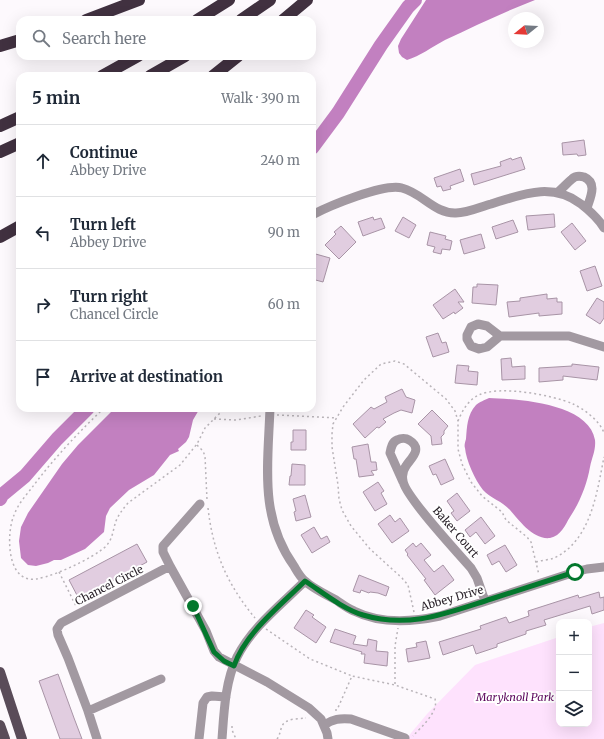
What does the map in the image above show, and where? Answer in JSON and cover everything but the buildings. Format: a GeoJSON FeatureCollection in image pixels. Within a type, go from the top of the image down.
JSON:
{"type":"FeatureCollection","features":[{"type":"Feature","properties":{"kind":"highway"},"geometry":{"type":"LineString","coordinates":[[97,16],[139,0]]}},
{"type":"Feature","properties":{"kind":"highway"},"geometry":{"type":"LineString","coordinates":[[203,16],[228,0]]}},
{"type":"Feature","properties":{"kind":"highway"},"geometry":{"type":"LineString","coordinates":[[247,16],[270,0]]}},
{"type":"Feature","properties":{"kind":"highway"},"geometry":{"type":"LineString","coordinates":[[288,16],[307,0]]}},
{"type":"Feature","properties":{"kind":"highway"},"geometry":{"type":"LineString","coordinates":[[0,46],[16,41]]}},
{"type":"Feature","properties":{"kind":"highway"},"geometry":{"type":"LineString","coordinates":[[109,72],[131,60]]}},
{"type":"Feature","properties":{"kind":"highway"},"geometry":{"type":"LineString","coordinates":[[157,72],[177,60]]}},
{"type":"Feature","properties":{"kind":"highway"},"geometry":{"type":"LineString","coordinates":[[218,72],[233,60]]}},
{"type":"Feature","properties":{"kind":"highway"},"geometry":{"type":"LineString","coordinates":[[0,126],[16,119]]}},
{"type":"Feature","properties":{"kind":"highway"},"geometry":{"type":"LineString","coordinates":[[0,152],[16,145]]}},
{"type":"Feature","properties":{"kind":"highway"},"geometry":{"type":"LineString","coordinates":[[0,237],[16,228]]}},
{"type":"Feature","properties":{"kind":"main road"},"geometry":{"type":"LineString","coordinates":[[0,672],[3,693],[22,739]]}},
{"type":"Feature","properties":{"kind":"main road"},"geometry":{"type":"LineString","coordinates":[[0,725],[5,739]]}},
{"type":"Feature","properties":{"kind":"street"},"geometry":{"type":"LineString","coordinates":[[558,192],[572,179],[576,177],[585,178],[591,184],[592,188],[587,208]]}},
{"type":"Feature","properties":{"kind":"street"},"geometry":{"type":"LineString","coordinates":[[316,213],[341,202],[381,189],[402,188],[422,198],[442,211],[455,213],[468,211],[528,193],[558,192],[573,198],[587,208],[599,220],[604,228]]}},
{"type":"Feature","properties":{"kind":"street"},"geometry":{"type":"LineString","coordinates":[[500,336],[569,336],[604,347]]}},
{"type":"Feature","properties":{"kind":"street"},"geometry":{"type":"LineString","coordinates":[[222,739],[226,697],[237,658],[262,624],[305,581],[285,553],[277,536],[271,516],[268,497],[270,412]]}},
{"type":"Feature","properties":{"kind":"street","name":"Baker Court"},"geometry":{"type":"LineString","coordinates":[[403,482],[413,499],[471,568],[477,578],[485,601]]}},
{"type":"Feature","properties":{"kind":"street"},"geometry":{"type":"LineString","coordinates":[[200,504],[163,546],[163,552],[193,606],[214,652],[224,661],[266,682],[309,708],[318,716],[324,726],[328,739]]}},
{"type":"Feature","properties":{"kind":"street","name":"Chancel Circle"},"geometry":{"type":"LineString","coordinates":[[97,739],[88,711],[57,632],[61,623],[170,566]]}},
{"type":"Feature","properties":{"kind":"street","name":"Abbey Drive"},"geometry":{"type":"LineString","coordinates":[[305,581],[354,611],[374,618],[399,621],[440,616],[540,583],[587,569],[604,567]]}},
{"type":"Feature","properties":{"kind":"street"},"geometry":{"type":"LineString","coordinates":[[88,711],[161,679]]}},
{"type":"Feature","properties":{"kind":"street"},"geometry":{"type":"LineString","coordinates":[[199,739],[203,703],[207,697],[226,697]]}},
{"type":"Feature","properties":{"kind":"street"},"geometry":{"type":"LineString","coordinates":[[324,726],[332,720],[343,718],[351,719],[408,739]]}},
{"type":"Feature","properties":{"kind":"path"},"geometry":{"type":"LineString","coordinates":[[416,620],[408,585],[370,549],[352,526],[342,510],[339,499],[332,447],[333,424],[343,406],[364,380],[382,364],[395,361],[404,364],[446,398],[458,421],[458,450],[462,464],[471,482],[482,496],[502,512],[506,520],[513,527],[527,537],[533,548],[540,583]]}},
{"type":"Feature","properties":{"kind":"path"},"geometry":{"type":"LineString","coordinates":[[458,421],[467,405],[478,395],[490,391],[502,390],[554,398],[573,404],[592,417],[603,429],[604,433]]}},
{"type":"Feature","properties":{"kind":"path"},"geometry":{"type":"LineString","coordinates":[[100,412],[52,462],[27,494],[14,514],[9,531],[9,545],[16,570],[21,576],[29,579],[39,579],[59,572],[99,552],[110,540],[116,520],[128,503],[180,465],[197,444],[205,428],[221,412]]}},
{"type":"Feature","properties":{"kind":"path"},"geometry":{"type":"LineString","coordinates":[[197,444],[205,456],[206,490],[210,527],[214,544],[222,566],[238,596],[254,618],[275,636],[310,659],[352,676],[395,685],[434,699],[436,703],[434,711],[408,739]]}},
{"type":"Feature","properties":{"kind":"path"},"geometry":{"type":"LineString","coordinates":[[536,562],[552,558],[564,552],[580,536],[591,512],[604,457]]}},
{"type":"Feature","properties":{"kind":"path"},"geometry":{"type":"LineString","coordinates":[[59,572],[80,613]]}},
{"type":"Feature","properties":{"kind":"path"},"geometry":{"type":"LineString","coordinates":[[395,685],[395,646],[399,621]]}},
{"type":"Feature","properties":{"kind":"path"},"geometry":{"type":"LineString","coordinates":[[277,739],[283,725],[289,720],[318,716],[337,710],[352,676]]}},
{"type":"Feature","properties":{"kind":"green space","name":"Maryknoll Park"},"geometry":{"type":"Polygon","coordinates":[[[604,623],[604,739],[406,739],[427,714],[475,665],[556,638],[556,727],[592,727],[592,626],[604,623]]]}},
{"type":"Feature","properties":{"kind":"shaded area"},"geometry":{"type":"Polygon","coordinates":[[[426,0],[535,0],[445,40],[421,54],[407,60],[399,53],[398,46],[426,0]]]}},
{"type":"Feature","properties":{"kind":"shaded area"},"geometry":{"type":"Polygon","coordinates":[[[489,398],[534,402],[551,406],[580,418],[590,428],[595,440],[595,447],[585,486],[577,505],[564,527],[560,533],[554,537],[544,538],[532,533],[507,507],[483,490],[471,470],[465,446],[468,421],[476,405],[489,398]]]}},
{"type":"Feature","properties":{"kind":"shaded area"},"geometry":{"type":"Polygon","coordinates":[[[111,412],[198,412],[193,420],[189,437],[178,449],[179,451],[170,455],[154,475],[129,490],[110,508],[106,516],[104,532],[85,549],[61,560],[54,560],[36,566],[28,565],[21,558],[19,541],[21,527],[28,513],[62,464],[78,445],[111,412]]]}},
{"type":"Feature","properties":{"kind":"waterway"},"geometry":{"type":"LineString","coordinates":[[316,143],[338,113],[381,45],[408,7],[415,0]]}},
{"type":"Feature","properties":{"kind":"waterway"},"geometry":{"type":"LineString","coordinates":[[0,499],[2,495],[25,476],[57,439],[84,412]]}},
{"type":"Feature","properties":{"kind":"route"},"geometry":{"type":"LineString","coordinates":[[193,606],[206,631],[214,652],[224,661],[234,666],[237,658],[258,628],[305,581],[354,611],[374,618],[406,621],[440,616],[575,572]]}}]}
